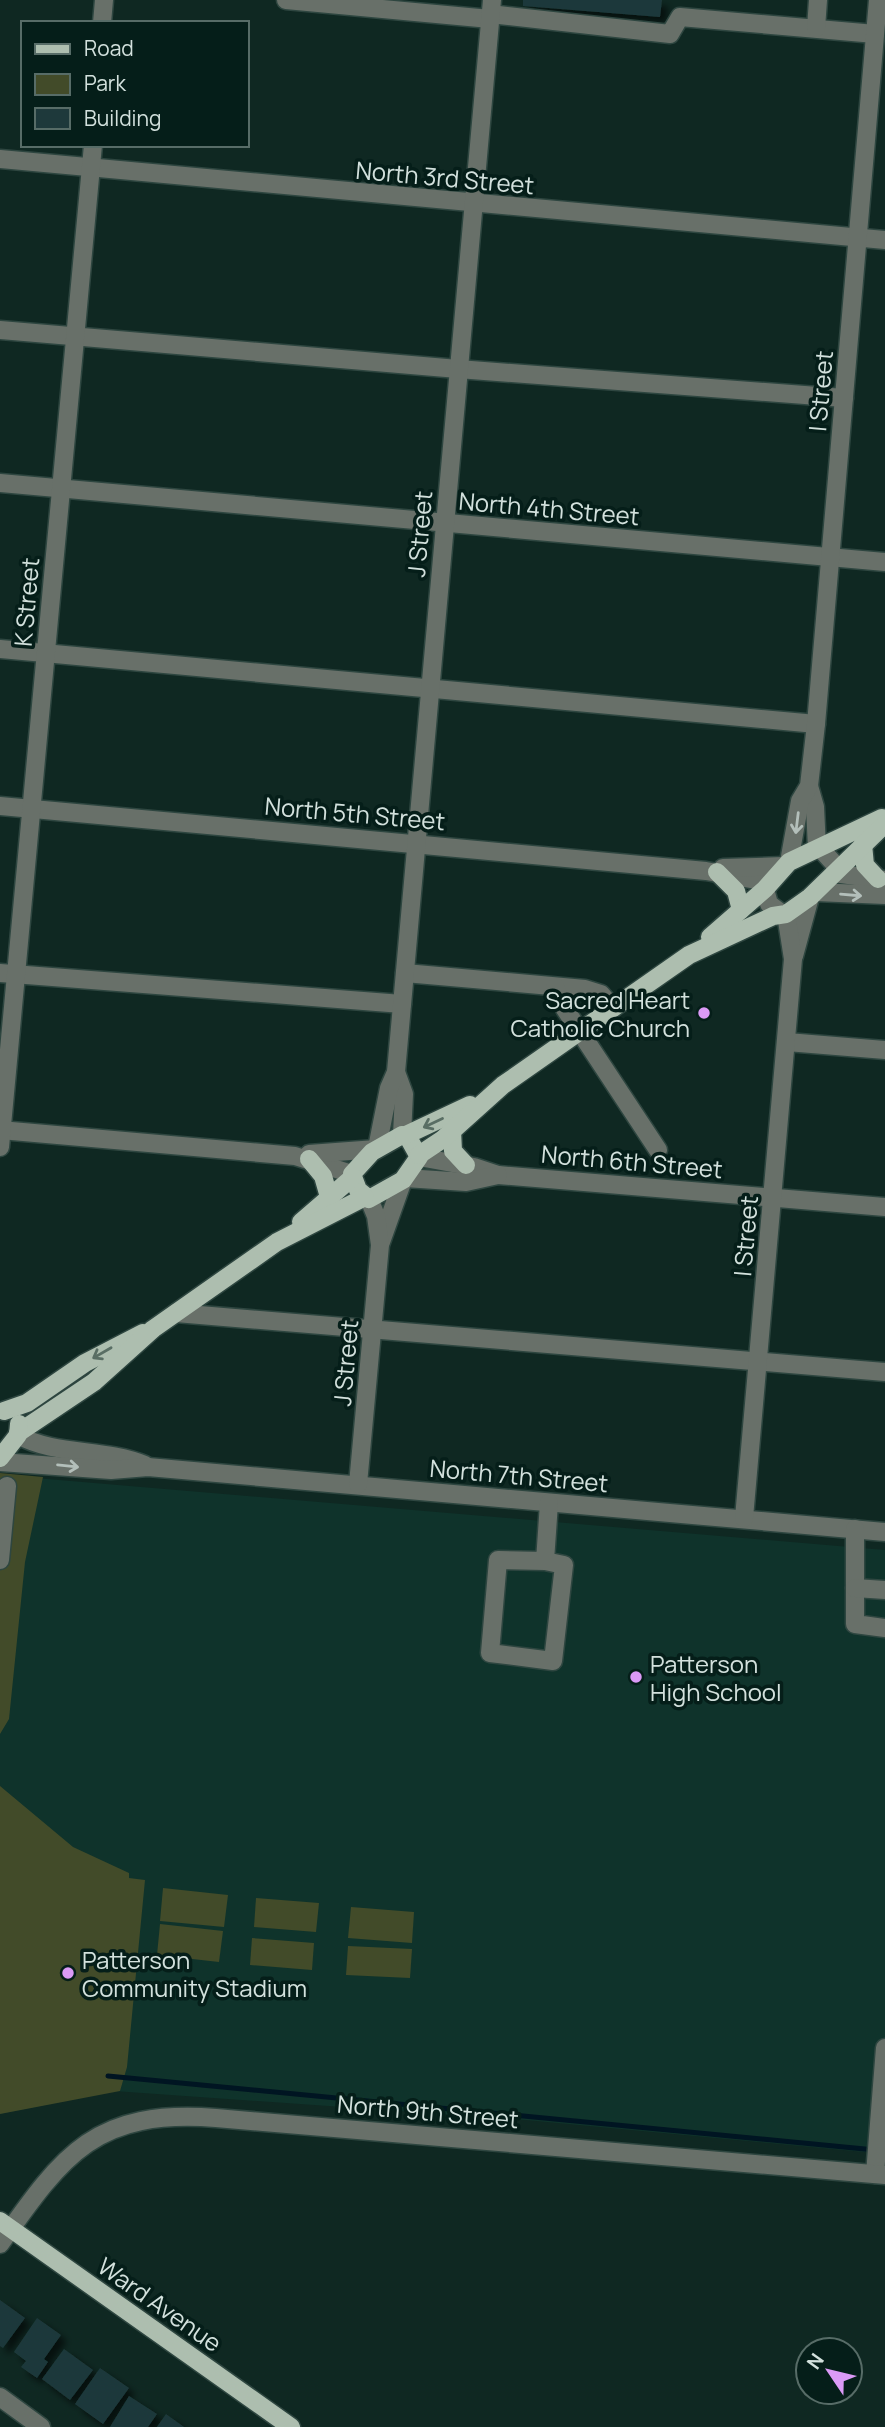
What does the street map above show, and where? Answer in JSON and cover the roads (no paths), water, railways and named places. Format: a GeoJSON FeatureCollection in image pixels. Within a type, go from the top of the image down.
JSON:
{"type":"FeatureCollection","features":[{"type":"Feature","properties":{"kind":"main road"},"geometry":{"type":"LineString","coordinates":[[277,1242],[404,1179],[419,1156],[503,1085],[689,956],[741,910],[786,864],[885,817]]}},
{"type":"Feature","properties":{"kind":"main road"},"geometry":{"type":"LineString","coordinates":[[689,956],[783,913],[813,894],[885,824]]}},
{"type":"Feature","properties":{"kind":"main road"},"geometry":{"type":"LineString","coordinates":[[863,844],[865,864],[883,885]]}},
{"type":"Feature","properties":{"kind":"main road"},"geometry":{"type":"LineString","coordinates":[[711,872],[736,891],[741,910]]}},
{"type":"Feature","properties":{"kind":"main road"},"geometry":{"type":"LineString","coordinates":[[0,1460],[18,1434],[94,1382],[153,1329],[277,1242],[353,1175],[377,1148],[503,1085]]}},
{"type":"Feature","properties":{"kind":"main road"},"geometry":{"type":"LineString","coordinates":[[452,1130],[453,1151],[466,1165]]}},
{"type":"Feature","properties":{"kind":"main road"},"geometry":{"type":"LineString","coordinates":[[403,1135],[419,1156]]}},
{"type":"Feature","properties":{"kind":"main road"},"geometry":{"type":"LineString","coordinates":[[302,1157],[323,1176],[329,1196]]}},
{"type":"Feature","properties":{"kind":"main road"},"geometry":{"type":"LineString","coordinates":[[353,1175],[358,1190],[367,1198]]}},
{"type":"Feature","properties":{"kind":"main road"},"geometry":{"type":"LineString","coordinates":[[2,1410],[36,1398],[105,1352],[153,1329]]}},
{"type":"Feature","properties":{"kind":"main road"},"geometry":{"type":"LineString","coordinates":[[2,1410],[17,1420],[18,1434]]}},
{"type":"Feature","properties":{"kind":"main road","name":"Ward Avenue"},"geometry":{"type":"LineString","coordinates":[[5,2224],[291,2427]]}},
{"type":"Feature","properties":{"kind":"street"},"geometry":{"type":"LineString","coordinates":[[102,21],[104,0]]}},
{"type":"Feature","properties":{"kind":"street"},"geometry":{"type":"LineString","coordinates":[[286,0],[490,11],[670,34],[680,17],[875,34]]}},
{"type":"Feature","properties":{"kind":"street"},"geometry":{"type":"LineString","coordinates":[[816,28],[818,0]]}},
{"type":"Feature","properties":{"kind":"street","name":"I Street"},"geometry":{"type":"LineString","coordinates":[[818,848],[815,807],[809,786],[875,34],[880,4]]}},
{"type":"Feature","properties":{"kind":"street","name":"J Street"},"geometry":{"type":"LineString","coordinates":[[377,1148],[389,1088],[396,1072],[490,11]]}},
{"type":"Feature","properties":{"kind":"street","name":"K Street"},"geometry":{"type":"LineString","coordinates":[[0,1136],[8,974],[32,808],[93,147]]}},
{"type":"Feature","properties":{"kind":"street","name":"North 3rd Street"},"geometry":{"type":"LineString","coordinates":[[0,159],[885,240]]}},
{"type":"Feature","properties":{"kind":"street"},"geometry":{"type":"LineString","coordinates":[[0,330],[844,398]]}},
{"type":"Feature","properties":{"kind":"street","name":"North 4th Street"},"geometry":{"type":"LineString","coordinates":[[0,483],[885,562]]}},
{"type":"Feature","properties":{"kind":"street"},"geometry":{"type":"LineString","coordinates":[[0,649],[816,724]]}},
{"type":"Feature","properties":{"kind":"street","name":"I Street"},"geometry":{"type":"LineString","coordinates":[[786,864],[800,801],[809,786]]}},
{"type":"Feature","properties":{"kind":"street","name":"North 5th Street"},"geometry":{"type":"LineString","coordinates":[[0,806],[711,872],[766,885]]}},
{"type":"Feature","properties":{"kind":"street"},"geometry":{"type":"LineString","coordinates":[[818,848],[836,871],[883,885]]}},
{"type":"Feature","properties":{"kind":"street","name":"North 5th Street"},"geometry":{"type":"LineString","coordinates":[[711,872],[786,864]]}},
{"type":"Feature","properties":{"kind":"street"},"geometry":{"type":"LineString","coordinates":[[766,885],[769,904],[783,913]]}},
{"type":"Feature","properties":{"kind":"street"},"geometry":{"type":"LineString","coordinates":[[813,894],[883,885]]}},
{"type":"Feature","properties":{"kind":"street","name":"I Street"},"geometry":{"type":"LineString","coordinates":[[744,1518],[793,959],[813,894]]}},
{"type":"Feature","properties":{"kind":"street","name":"I Street"},"geometry":{"type":"LineString","coordinates":[[783,913],[793,959]]}},
{"type":"Feature","properties":{"kind":"street"},"geometry":{"type":"LineString","coordinates":[[405,973],[585,989],[601,994],[613,1009]]}},
{"type":"Feature","properties":{"kind":"street"},"geometry":{"type":"LineString","coordinates":[[8,974],[402,1004]]}},
{"type":"Feature","properties":{"kind":"street"},"geometry":{"type":"LineString","coordinates":[[555,987],[579,1032],[658,1150]]}},
{"type":"Feature","properties":{"kind":"street"},"geometry":{"type":"LineString","coordinates":[[787,1042],[885,1050]]}},
{"type":"Feature","properties":{"kind":"street","name":"J Street"},"geometry":{"type":"LineString","coordinates":[[396,1072],[404,1094],[403,1135]]}},
{"type":"Feature","properties":{"kind":"street"},"geometry":{"type":"LineString","coordinates":[[0,1136],[302,1157],[377,1148]]}},
{"type":"Feature","properties":{"kind":"street","name":"North 6th Street"},"geometry":{"type":"LineString","coordinates":[[419,1156],[466,1165],[498,1175],[885,1207]]}},
{"type":"Feature","properties":{"kind":"street"},"geometry":{"type":"LineString","coordinates":[[302,1157],[353,1175]]}},
{"type":"Feature","properties":{"kind":"street"},"geometry":{"type":"LineString","coordinates":[[404,1179],[466,1182],[498,1175]]}},
{"type":"Feature","properties":{"kind":"street","name":"J Street"},"geometry":{"type":"LineString","coordinates":[[380,1245],[404,1179]]}},
{"type":"Feature","properties":{"kind":"street","name":"J Street"},"geometry":{"type":"LineString","coordinates":[[358,1484],[380,1245],[376,1216],[367,1198]]}},
{"type":"Feature","properties":{"kind":"street"},"geometry":{"type":"LineString","coordinates":[[176,1312],[885,1372]]}},
{"type":"Feature","properties":{"kind":"street","name":"North 7th Street"},"geometry":{"type":"LineString","coordinates":[[18,1434],[42,1445],[104,1452],[148,1467]]}},
{"type":"Feature","properties":{"kind":"street","name":"North 7th Street"},"geometry":{"type":"LineString","coordinates":[[0,1460],[111,1471],[148,1467],[358,1484],[885,1532]]}},
{"type":"Feature","properties":{"kind":"street"},"geometry":{"type":"LineString","coordinates":[[0,1560],[5,1495]]}},
{"type":"Feature","properties":{"kind":"street"},"geometry":{"type":"LineString","coordinates":[[545,1560],[550,1503]]}},
{"type":"Feature","properties":{"kind":"street"},"geometry":{"type":"LineString","coordinates":[[855,1530],[855,1625],[885,1628]]}},
{"type":"Feature","properties":{"kind":"street"},"geometry":{"type":"LineString","coordinates":[[498,1560],[545,1560],[564,1565],[553,1661],[490,1653],[498,1560]]}},
{"type":"Feature","properties":{"kind":"street"},"geometry":{"type":"LineString","coordinates":[[855,1588],[885,1590]]}},
{"type":"Feature","properties":{"kind":"street"},"geometry":{"type":"LineString","coordinates":[[880,2175],[885,2048]]}},
{"type":"Feature","properties":{"kind":"street","name":"North 9th Street"},"geometry":{"type":"LineString","coordinates":[[0,2244],[5,2224],[55,2169],[89,2140],[124,2124],[181,2116],[880,2175]]}},
{"type":"Feature","properties":{"kind":"street"},"geometry":{"type":"LineString","coordinates":[[0,2397],[41,2427]]}},
{"type":"Feature","properties":{"kind":"waterway"},"geometry":{"type":"LineString","coordinates":[[108,2076],[875,2150]]}},
{"type":"Feature","properties":{"kind":"place","name":"Sacred Heart Catholic Church"},"geometry":{"type":"Point","coordinates":[704,1013]}},
{"type":"Feature","properties":{"kind":"place","name":"Patterson High School"},"geometry":{"type":"Point","coordinates":[636,1677]}},
{"type":"Feature","properties":{"kind":"place","name":"Patterson Community Stadium"},"geometry":{"type":"Point","coordinates":[68,1973]}}]}
